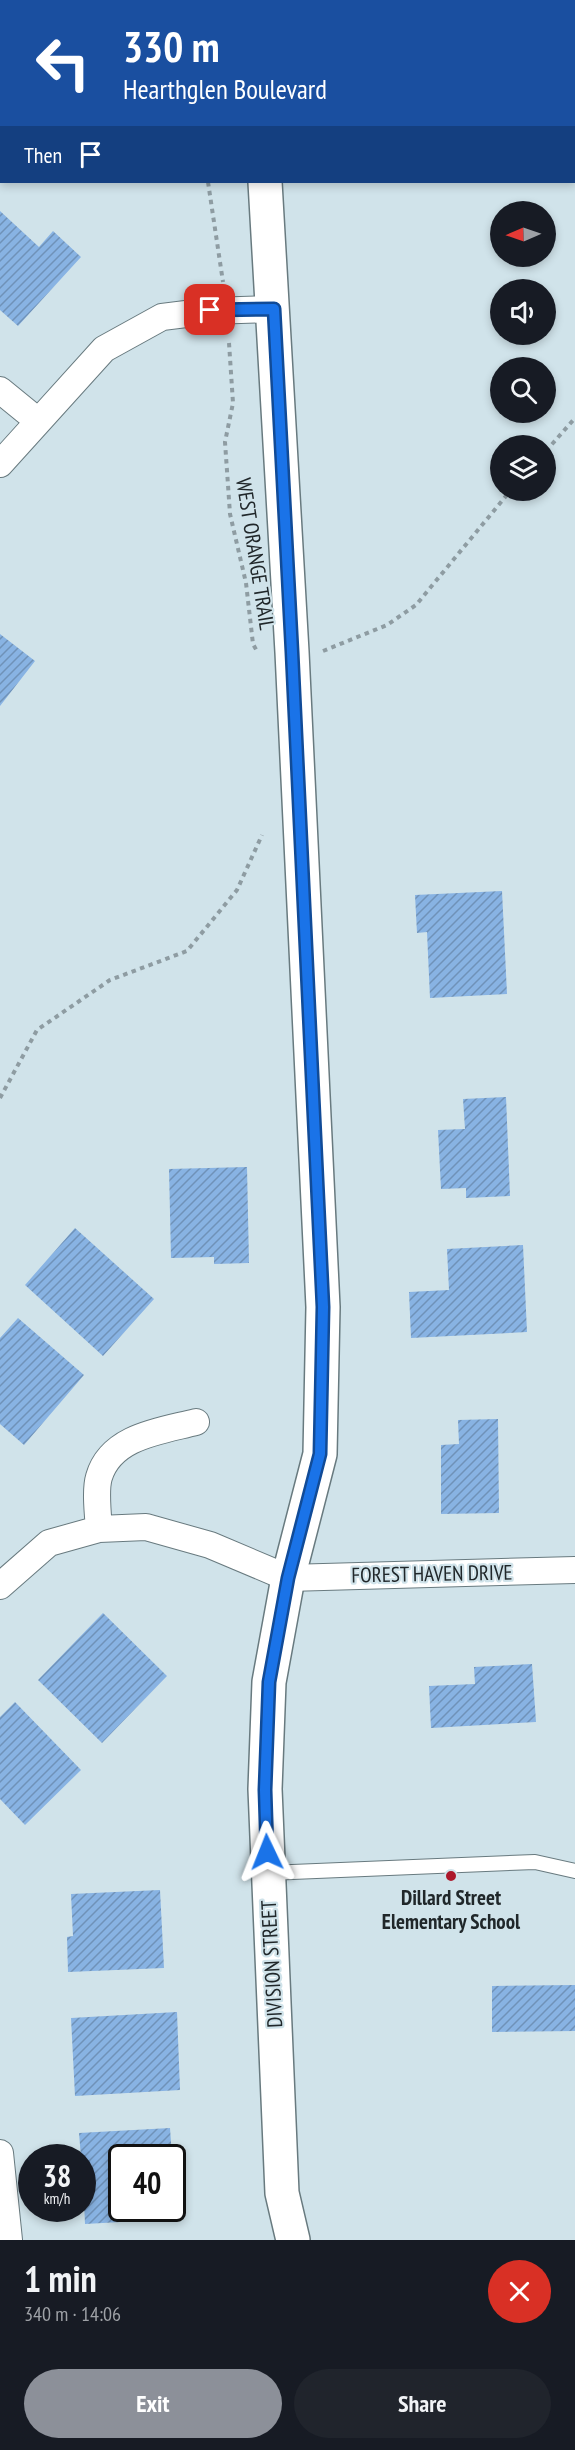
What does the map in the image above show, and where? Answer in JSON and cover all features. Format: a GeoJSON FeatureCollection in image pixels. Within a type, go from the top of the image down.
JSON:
{"type":"FeatureCollection","features":[{"type":"Feature","properties":{"kind":"street","name":"DIVISION STREET"},"geometry":{"type":"LineString","coordinates":[[265,183],[292,652],[323,1307],[320,1454],[288,1578],[269,1682],[265,1790],[282,2193],[293,2240]]}},
{"type":"Feature","properties":{"kind":"street"},"geometry":{"type":"LineString","coordinates":[[0,464],[104,349],[162,317],[210,310],[274,309]]}},
{"type":"Feature","properties":{"kind":"street"},"geometry":{"type":"LineString","coordinates":[[0,390],[38,421]]}},
{"type":"Feature","properties":{"kind":"street"},"geometry":{"type":"LineString","coordinates":[[99,1529],[98,1478],[110,1456],[138,1436],[196,1422]]}},
{"type":"Feature","properties":{"kind":"street"},"geometry":{"type":"LineString","coordinates":[[0,1586],[49,1543],[99,1529],[146,1527],[210,1545],[288,1578]]}},
{"type":"Feature","properties":{"kind":"street","name":"FOREST HAVEN DRIVE"},"geometry":{"type":"LineString","coordinates":[[288,1578],[575,1570]]}},
{"type":"Feature","properties":{"kind":"street"},"geometry":{"type":"LineString","coordinates":[[0,2153],[9,2240]]}},
{"type":"Feature","properties":{"kind":"lane"},"geometry":{"type":"LineString","coordinates":[[268,1872],[535,1862],[575,1871]]}},
{"type":"Feature","properties":{"kind":"path"},"geometry":{"type":"LineString","coordinates":[[208,183],[224,288]]}},
{"type":"Feature","properties":{"kind":"path","name":"WEST ORANGE TRAIL"},"geometry":{"type":"LineString","coordinates":[[229,343],[233,403],[225,442],[230,514],[246,583],[254,645],[259,654],[265,654]]}},
{"type":"Feature","properties":{"kind":"path"},"geometry":{"type":"LineString","coordinates":[[556,440],[575,418]]}},
{"type":"Feature","properties":{"kind":"path"},"geometry":{"type":"LineString","coordinates":[[313,652],[325,651],[387,625],[416,605],[502,501]]}},
{"type":"Feature","properties":{"kind":"path"},"geometry":{"type":"LineString","coordinates":[[0,1098],[37,1030],[110,980],[187,951],[237,890],[262,835]]}},
{"type":"Feature","properties":{"kind":"building"},"geometry":{"type":"Polygon","coordinates":[[[0,211],[39,247],[53,231],[81,257],[18,326],[0,310],[0,211]]]}},
{"type":"Feature","properties":{"kind":"building"},"geometry":{"type":"Polygon","coordinates":[[[0,634],[35,661],[0,706],[0,634]]]}},
{"type":"Feature","properties":{"kind":"building"},"geometry":{"type":"Polygon","coordinates":[[[502,891],[507,994],[430,998],[427,932],[417,933],[415,895],[502,891]]]}},
{"type":"Feature","properties":{"kind":"building"},"geometry":{"type":"Polygon","coordinates":[[[506,1097],[510,1196],[466,1198],[466,1188],[441,1189],[438,1130],[465,1129],[463,1099],[506,1097]]]}},
{"type":"Feature","properties":{"kind":"building"},"geometry":{"type":"Polygon","coordinates":[[[247,1167],[249,1263],[214,1264],[214,1257],[171,1258],[169,1169],[247,1167]]]}},
{"type":"Feature","properties":{"kind":"building"},"geometry":{"type":"Polygon","coordinates":[[[75,1228],[154,1299],[103,1356],[25,1285],[75,1228]]]}},
{"type":"Feature","properties":{"kind":"building"},"geometry":{"type":"Polygon","coordinates":[[[523,1245],[527,1332],[411,1338],[409,1292],[449,1290],[447,1249],[523,1245]]]}},
{"type":"Feature","properties":{"kind":"building"},"geometry":{"type":"Polygon","coordinates":[[[18,1318],[84,1375],[24,1445],[0,1424],[0,1338],[18,1318]]]}},
{"type":"Feature","properties":{"kind":"building"},"geometry":{"type":"Polygon","coordinates":[[[498,1419],[499,1513],[441,1514],[441,1445],[459,1444],[458,1420],[498,1419]]]}},
{"type":"Feature","properties":{"kind":"building"},"geometry":{"type":"Polygon","coordinates":[[[103,1613],[167,1676],[102,1743],[38,1680],[103,1613]]]}},
{"type":"Feature","properties":{"kind":"building"},"geometry":{"type":"Polygon","coordinates":[[[532,1664],[536,1722],[431,1728],[429,1686],[475,1684],[474,1667],[532,1664]]]}},
{"type":"Feature","properties":{"kind":"building"},"geometry":{"type":"Polygon","coordinates":[[[15,1702],[81,1770],[25,1825],[0,1799],[0,1717],[15,1702]]]}},
{"type":"Feature","properties":{"kind":"building"},"geometry":{"type":"Polygon","coordinates":[[[160,1890],[164,1968],[68,1972],[67,1937],[73,1936],[71,1894],[160,1890]]]}},
{"type":"Feature","properties":{"kind":"building"},"geometry":{"type":"Polygon","coordinates":[[[575,1985],[575,2031],[492,2032],[492,1986],[575,1985]]]}},
{"type":"Feature","properties":{"kind":"building"},"geometry":{"type":"Polygon","coordinates":[[[177,2012],[180,2090],[75,2096],[71,2018],[177,2012]]]}},
{"type":"Feature","properties":{"kind":"building"},"geometry":{"type":"Polygon","coordinates":[[[170,2128],[171,2144],[108,2144],[108,2222],[121,2222],[85,2224],[85,2222],[96,2222],[96,2144],[80,2144],[79,2133],[170,2128]]]}},
{"type":"Feature","properties":{"kind":"place","name":"Dillard Street Elementary School"},"geometry":{"type":"Point","coordinates":[451,1876]}},
{"type":"Feature","properties":{"kind":"route"},"geometry":{"type":"LineString","coordinates":[[210,310],[274,309],[323,1307],[320,1454],[288,1578],[269,1682],[265,1790],[267,1852]]}}]}
